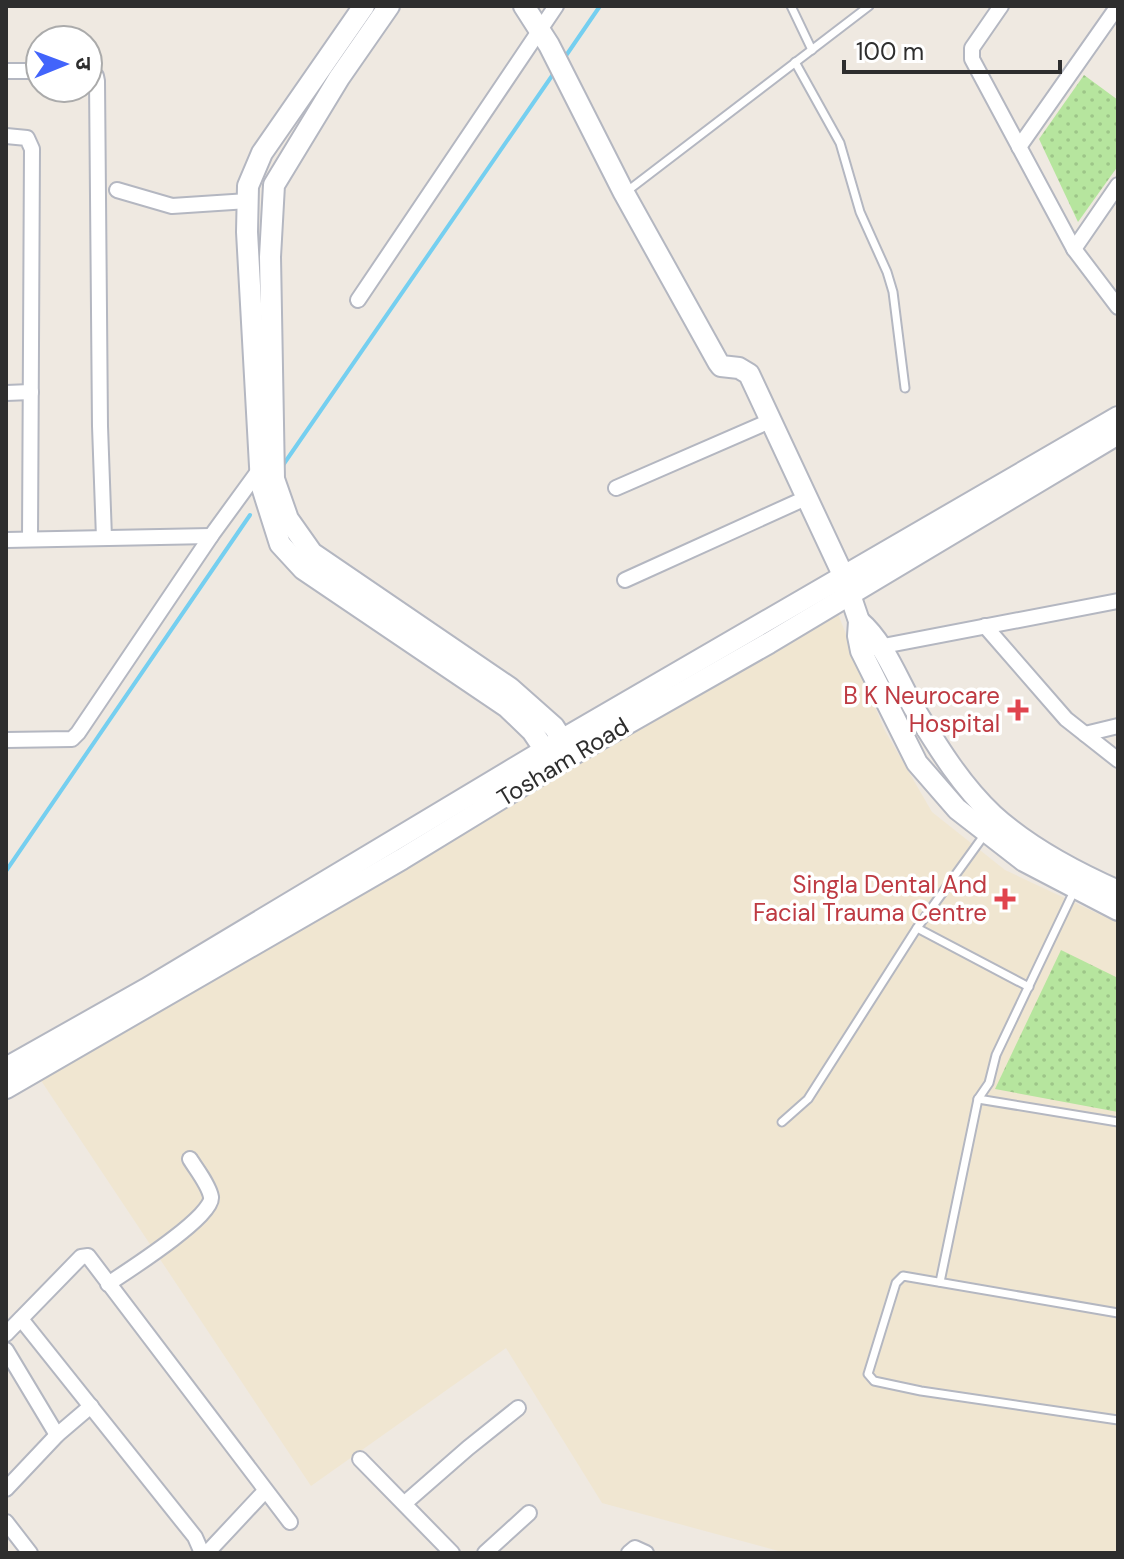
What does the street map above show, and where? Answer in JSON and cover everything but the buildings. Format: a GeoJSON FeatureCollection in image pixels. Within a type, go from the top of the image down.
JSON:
{"type":"FeatureCollection","features":[{"type":"Feature","properties":{"kind":"main road"},"geometry":{"type":"LineString","coordinates":[[364,6],[262,153],[248,186],[247,232],[261,484],[280,544],[303,569],[507,707],[559,753]]}},
{"type":"Feature","properties":{"kind":"main road"},"geometry":{"type":"LineString","coordinates":[[389,6],[339,78],[274,185],[270,257],[274,479],[288,519],[312,553],[533,706],[559,753]]}},
{"type":"Feature","properties":{"kind":"main road"},"geometry":{"type":"LineString","coordinates":[[524,6],[560,67],[624,193],[718,362],[721,366],[745,370],[749,374],[847,585],[859,621],[858,636],[871,648],[911,703],[946,761],[993,815],[1118,910]]}},
{"type":"Feature","properties":{"kind":"main road","name":"Tosham Road"},"geometry":{"type":"LineString","coordinates":[[847,585],[1118,417]]}},
{"type":"Feature","properties":{"kind":"main road","name":"Tosham Road"},"geometry":{"type":"LineString","coordinates":[[6,1068],[847,585],[1118,434]]}},
{"type":"Feature","properties":{"kind":"main road"},"geometry":{"type":"LineString","coordinates":[[871,648],[891,713],[917,763],[957,809],[1024,861],[1118,891]]}},
{"type":"Feature","properties":{"kind":"main road"},"geometry":{"type":"LineString","coordinates":[[891,713],[911,703]]}},
{"type":"Feature","properties":{"kind":"main road","name":"Tosham Road"},"geometry":{"type":"LineString","coordinates":[[6,1088],[402,859],[559,753]]}},
{"type":"Feature","properties":{"kind":"street"},"geometry":{"type":"LineString","coordinates":[[358,300],[556,6]]}},
{"type":"Feature","properties":{"kind":"street"},"geometry":{"type":"LineString","coordinates":[[1001,6],[971,54],[1074,249],[1118,307]]}},
{"type":"Feature","properties":{"kind":"street"},"geometry":{"type":"LineString","coordinates":[[1019,147],[1118,6]]}},
{"type":"Feature","properties":{"kind":"street"},"geometry":{"type":"LineString","coordinates":[[97,104],[104,538]]}},
{"type":"Feature","properties":{"kind":"street"},"geometry":{"type":"LineString","coordinates":[[6,136],[27,138],[32,149],[30,539]]}},
{"type":"Feature","properties":{"kind":"street"},"geometry":{"type":"LineString","coordinates":[[1074,249],[1118,185]]}},
{"type":"Feature","properties":{"kind":"street"},"geometry":{"type":"LineString","coordinates":[[117,190],[172,206],[248,201]]}},
{"type":"Feature","properties":{"kind":"street"},"geometry":{"type":"LineString","coordinates":[[6,393],[31,392]]}},
{"type":"Feature","properties":{"kind":"street"},"geometry":{"type":"LineString","coordinates":[[616,488],[770,421]]}},
{"type":"Feature","properties":{"kind":"street"},"geometry":{"type":"LineString","coordinates":[[6,740],[72,739],[274,449]]}},
{"type":"Feature","properties":{"kind":"street"},"geometry":{"type":"LineString","coordinates":[[625,580],[808,497]]}},
{"type":"Feature","properties":{"kind":"street"},"geometry":{"type":"LineString","coordinates":[[6,540],[211,536]]}},
{"type":"Feature","properties":{"kind":"street"},"geometry":{"type":"LineString","coordinates":[[871,648],[1118,601]]}},
{"type":"Feature","properties":{"kind":"street"},"geometry":{"type":"LineString","coordinates":[[985,626],[1066,719],[1118,760]]}},
{"type":"Feature","properties":{"kind":"street"},"geometry":{"type":"LineString","coordinates":[[1085,734],[1118,726]]}},
{"type":"Feature","properties":{"kind":"street"},"geometry":{"type":"LineString","coordinates":[[108,1284],[172,1242],[210,1204],[211,1195],[190,1159]]}},
{"type":"Feature","properties":{"kind":"street"},"geometry":{"type":"LineString","coordinates":[[6,1334],[81,1257],[88,1256],[290,1522]]}},
{"type":"Feature","properties":{"kind":"street"},"geometry":{"type":"LineString","coordinates":[[21,1319],[195,1537],[204,1553],[265,1491]]}},
{"type":"Feature","properties":{"kind":"street"},"geometry":{"type":"LineString","coordinates":[[6,1350],[57,1435]]}},
{"type":"Feature","properties":{"kind":"street"},"geometry":{"type":"LineString","coordinates":[[6,1489],[57,1435],[91,1406]]}},
{"type":"Feature","properties":{"kind":"street"},"geometry":{"type":"LineString","coordinates":[[405,1503],[518,1408]]}},
{"type":"Feature","properties":{"kind":"street"},"geometry":{"type":"LineString","coordinates":[[360,1459],[452,1553]]}},
{"type":"Feature","properties":{"kind":"street"},"geometry":{"type":"LineString","coordinates":[[485,1553],[529,1513]]}},
{"type":"Feature","properties":{"kind":"street"},"geometry":{"type":"LineString","coordinates":[[6,1522],[30,1553]]}},
{"type":"Feature","properties":{"kind":"street"},"geometry":{"type":"LineString","coordinates":[[629,1553],[635,1548],[646,1553]]}},
{"type":"Feature","properties":{"kind":"lane"},"geometry":{"type":"LineString","coordinates":[[791,6],[812,50]]}},
{"type":"Feature","properties":{"kind":"lane"},"geometry":{"type":"LineString","coordinates":[[624,193],[869,6]]}},
{"type":"Feature","properties":{"kind":"lane"},"geometry":{"type":"LineString","coordinates":[[795,62],[840,143],[860,212],[890,282],[905,388]]}},
{"type":"Feature","properties":{"kind":"lane"},"geometry":{"type":"LineString","coordinates":[[782,1122],[808,1099],[917,928],[986,832]]}},
{"type":"Feature","properties":{"kind":"lane"},"geometry":{"type":"LineString","coordinates":[[940,1282],[978,1099],[989,1083],[996,1055],[1079,881]]}},
{"type":"Feature","properties":{"kind":"lane"},"geometry":{"type":"LineString","coordinates":[[917,928],[1029,987]]}},
{"type":"Feature","properties":{"kind":"lane"},"geometry":{"type":"LineString","coordinates":[[978,1099],[1118,1122]]}},
{"type":"Feature","properties":{"kind":"lane"},"geometry":{"type":"LineString","coordinates":[[1118,1313],[903,1276],[896,1283],[868,1374],[870,1378],[921,1391],[1118,1420]]}},
{"type":"Feature","properties":{"kind":"shaded area"},"geometry":{"type":"Polygon","coordinates":[[[836,609],[884,729],[932,812],[1005,870],[1118,923],[1118,1547],[1114,1553],[786,1553],[602,1503],[506,1348],[311,1486],[40,1079],[836,609]]]}},
{"type":"Feature","properties":{"kind":"green space"},"geometry":{"type":"Polygon","coordinates":[[[1084,75],[1118,100],[1118,166],[1078,222],[1039,139],[1084,75]]]}},
{"type":"Feature","properties":{"kind":"green space"},"geometry":{"type":"Polygon","coordinates":[[[1061,950],[1118,978],[1118,1112],[995,1089],[1061,950]]]}},
{"type":"Feature","properties":{"kind":"waterway"},"geometry":{"type":"LineString","coordinates":[[563,60],[600,6]]}},
{"type":"Feature","properties":{"kind":"waterway"},"geometry":{"type":"LineString","coordinates":[[281,468],[556,70]]}},
{"type":"Feature","properties":{"kind":"waterway"},"geometry":{"type":"LineString","coordinates":[[6,871],[250,515]]}},
{"type":"Feature","properties":{"kind":"place","name":"B K Neurocare Hospital"},"geometry":{"type":"Point","coordinates":[1018,710]}},
{"type":"Feature","properties":{"kind":"place","name":"Singla Dental And Facial Trauma Centre"},"geometry":{"type":"Point","coordinates":[1005,899]}}]}
